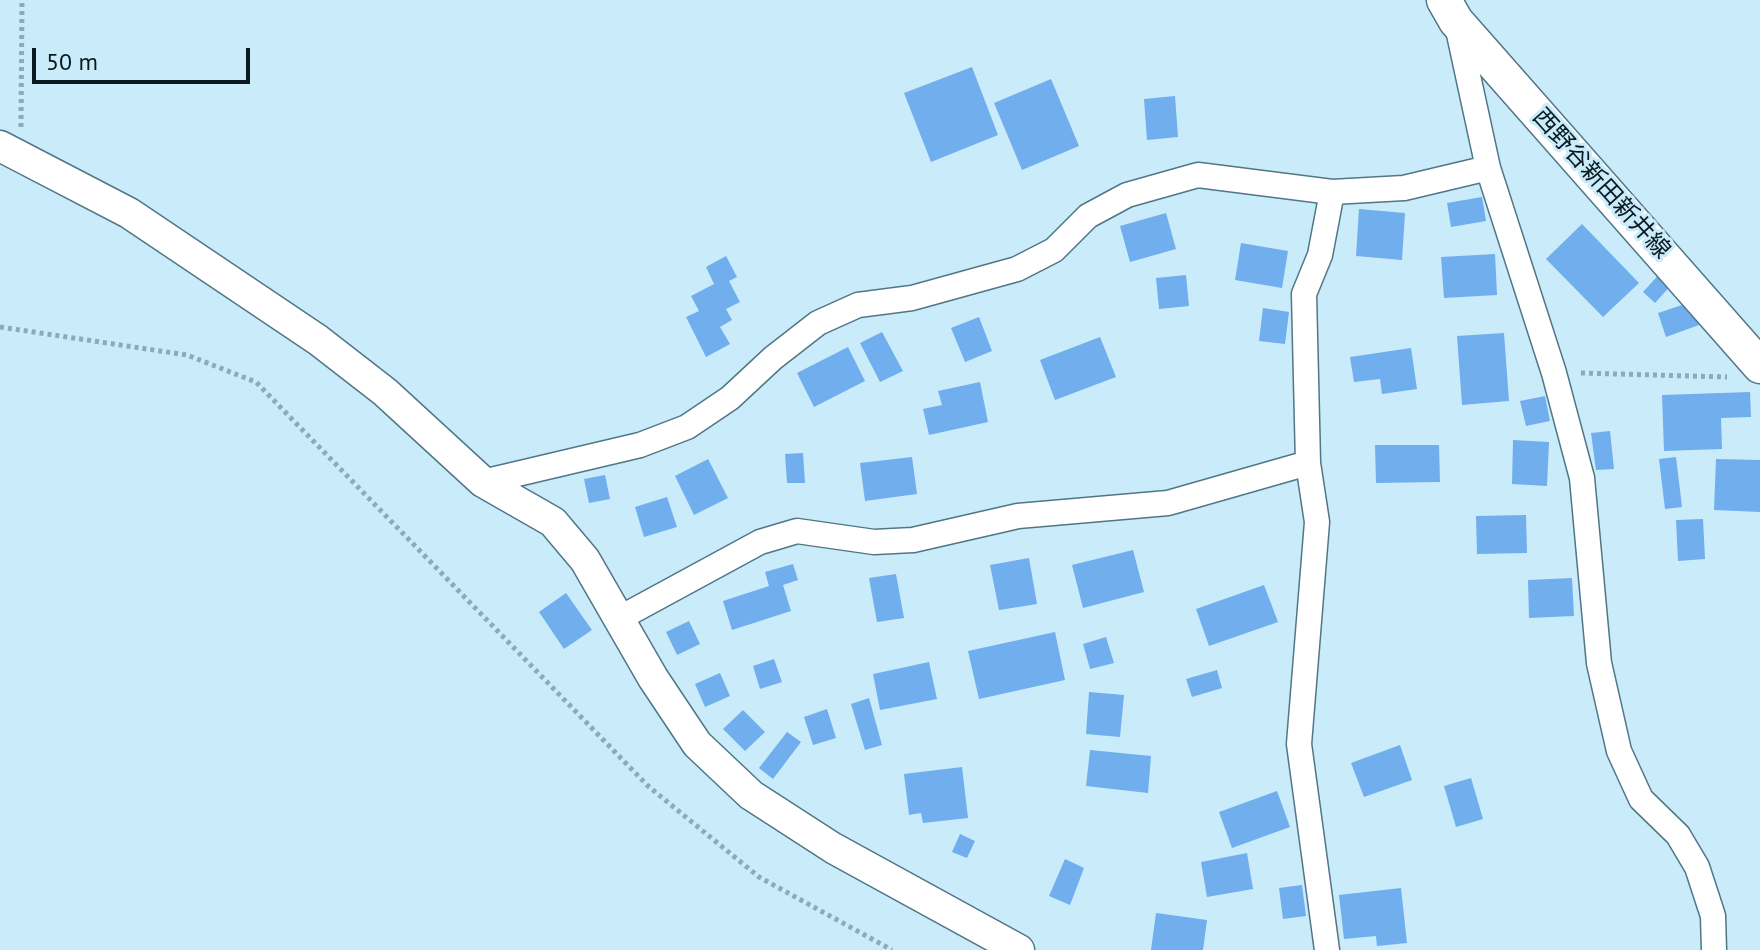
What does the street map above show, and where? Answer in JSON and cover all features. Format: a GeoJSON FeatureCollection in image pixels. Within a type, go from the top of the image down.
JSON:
{"type":"FeatureCollection","features":[{"type":"Feature","properties":{"kind":"main road","name":"西野谷新田新井線"},"geometry":{"type":"LineString","coordinates":[[1450,10],[1760,366]]}},
{"type":"Feature","properties":{"kind":"street"},"geometry":{"type":"LineString","coordinates":[[1450,10],[1488,168],[1554,373],[1582,478],[1599,663],[1619,751],[1641,799],[1678,835],[1697,867],[1713,916],[1714,950]]}},
{"type":"Feature","properties":{"kind":"street"},"geometry":{"type":"LineString","coordinates":[[10,152],[129,213],[318,340],[385,392],[483,482],[553,522],[585,560],[653,678],[697,744],[751,795],[833,848],[1019,950]]}},
{"type":"Feature","properties":{"kind":"street"},"geometry":{"type":"LineString","coordinates":[[483,482],[640,445],[687,427],[730,398],[773,358],[818,323],[858,305],[912,298],[1017,269],[1054,250],[1088,216],[1127,195],[1198,175],[1332,192],[1404,188],[1488,168]]}},
{"type":"Feature","properties":{"kind":"street"},"geometry":{"type":"LineString","coordinates":[[1327,950],[1299,744],[1317,522],[1308,463],[1304,294],[1320,255],[1332,192]]}},
{"type":"Feature","properties":{"kind":"street"},"geometry":{"type":"LineString","coordinates":[[620,618],[760,542],[797,531],[874,542],[913,540],[1018,516],[1168,503],[1308,463]]}},
{"type":"Feature","properties":{"kind":"path"},"geometry":{"type":"LineString","coordinates":[[10,152],[22,0]]}},
{"type":"Feature","properties":{"kind":"path"},"geometry":{"type":"LineString","coordinates":[[0,327],[187,355],[256,382],[648,786],[759,877],[892,950]]}},
{"type":"Feature","properties":{"kind":"path"},"geometry":{"type":"LineString","coordinates":[[1554,373],[1728,377]]}},
{"type":"Feature","properties":{"kind":"building"},"geometry":{"type":"Polygon","coordinates":[[[972,67],[998,135],[931,162],[904,93],[972,67]]]}},
{"type":"Feature","properties":{"kind":"building"},"geometry":{"type":"Polygon","coordinates":[[[1051,79],[1079,146],[1022,170],[994,103],[1051,79]]]}},
{"type":"Feature","properties":{"kind":"building"},"geometry":{"type":"Polygon","coordinates":[[[1175,96],[1178,137],[1147,140],[1144,99],[1175,96]]]}},
{"type":"Feature","properties":{"kind":"building"},"geometry":{"type":"Polygon","coordinates":[[[1482,197],[1486,221],[1451,227],[1447,203],[1482,197]]]}},
{"type":"Feature","properties":{"kind":"building"},"geometry":{"type":"Polygon","coordinates":[[[1359,209],[1405,213],[1402,260],[1356,256],[1359,209]]]}},
{"type":"Feature","properties":{"kind":"building"},"geometry":{"type":"Polygon","coordinates":[[[1166,213],[1176,249],[1130,262],[1120,226],[1166,213]]]}},
{"type":"Feature","properties":{"kind":"building"},"geometry":{"type":"Polygon","coordinates":[[[1582,224],[1639,283],[1603,317],[1546,259],[1582,224]]]}},
{"type":"Feature","properties":{"kind":"building"},"geometry":{"type":"Polygon","coordinates":[[[1241,243],[1288,251],[1282,288],[1235,280],[1241,243]]]}},
{"type":"Feature","properties":{"kind":"building"},"geometry":{"type":"Polygon","coordinates":[[[1495,254],[1497,295],[1444,298],[1441,257],[1495,254]]]}},
{"type":"Feature","properties":{"kind":"building"},"geometry":{"type":"Polygon","coordinates":[[[726,256],[737,277],[729,281],[740,302],[726,309],[732,320],[720,327],[730,344],[706,357],[686,317],[699,311],[691,296],[714,284],[706,267],[726,256]]]}},
{"type":"Feature","properties":{"kind":"building"},"geometry":{"type":"Polygon","coordinates":[[[1662,271],[1674,282],[1655,303],[1643,292],[1662,271]]]}},
{"type":"Feature","properties":{"kind":"building"},"geometry":{"type":"Polygon","coordinates":[[[1186,275],[1189,306],[1159,309],[1156,278],[1186,275]]]}},
{"type":"Feature","properties":{"kind":"building"},"geometry":{"type":"Polygon","coordinates":[[[1691,302],[1699,325],[1666,337],[1658,313],[1691,302]]]}},
{"type":"Feature","properties":{"kind":"building"},"geometry":{"type":"Polygon","coordinates":[[[1263,308],[1289,312],[1285,344],[1259,341],[1263,308]]]}},
{"type":"Feature","properties":{"kind":"building"},"geometry":{"type":"Polygon","coordinates":[[[979,317],[992,351],[965,362],[951,328],[979,317]]]}},
{"type":"Feature","properties":{"kind":"building"},"geometry":{"type":"Polygon","coordinates":[[[882,332],[903,371],[880,382],[860,343],[882,332]]]}},
{"type":"Feature","properties":{"kind":"building"},"geometry":{"type":"Polygon","coordinates":[[[1504,333],[1509,401],[1462,405],[1457,336],[1504,333]]]}},
{"type":"Feature","properties":{"kind":"building"},"geometry":{"type":"Polygon","coordinates":[[[1100,337],[1116,377],[1055,400],[1040,360],[1100,337]]]}},
{"type":"Feature","properties":{"kind":"building"},"geometry":{"type":"Polygon","coordinates":[[[848,347],[865,381],[814,407],[797,373],[848,347]]]}},
{"type":"Feature","properties":{"kind":"building"},"geometry":{"type":"Polygon","coordinates":[[[1411,348],[1417,389],[1382,394],[1380,379],[1354,382],[1350,357],[1411,348]]]}},
{"type":"Feature","properties":{"kind":"building"},"geometry":{"type":"Polygon","coordinates":[[[980,382],[988,422],[929,435],[923,409],[942,405],[938,391],[980,382]]]}},
{"type":"Feature","properties":{"kind":"building"},"geometry":{"type":"Polygon","coordinates":[[[1750,392],[1751,417],[1721,418],[1722,449],[1664,451],[1662,395],[1750,392]]]}},
{"type":"Feature","properties":{"kind":"building"},"geometry":{"type":"Polygon","coordinates":[[[1545,396],[1550,421],[1526,426],[1520,401],[1545,396]]]}},
{"type":"Feature","properties":{"kind":"building"},"geometry":{"type":"Polygon","coordinates":[[[1610,431],[1614,469],[1596,470],[1591,433],[1610,431]]]}},
{"type":"Feature","properties":{"kind":"building"},"geometry":{"type":"Polygon","coordinates":[[[1513,440],[1549,442],[1547,486],[1512,484],[1513,440]]]}},
{"type":"Feature","properties":{"kind":"building"},"geometry":{"type":"Polygon","coordinates":[[[1375,445],[1439,445],[1440,482],[1376,483],[1375,445]]]}},
{"type":"Feature","properties":{"kind":"building"},"geometry":{"type":"Polygon","coordinates":[[[803,453],[805,483],[787,483],[785,454],[803,453]]]}},
{"type":"Feature","properties":{"kind":"building"},"geometry":{"type":"Polygon","coordinates":[[[912,457],[917,494],[865,501],[860,463],[912,457]]]}},
{"type":"Feature","properties":{"kind":"building"},"geometry":{"type":"Polygon","coordinates":[[[1676,457],[1682,507],[1665,509],[1659,459],[1676,457]]]}},
{"type":"Feature","properties":{"kind":"building"},"geometry":{"type":"Polygon","coordinates":[[[708,459],[728,498],[694,515],[675,476],[708,459]]]}},
{"type":"Feature","properties":{"kind":"building"},"geometry":{"type":"Polygon","coordinates":[[[1716,459],[1760,460],[1760,512],[1714,510],[1716,459]]]}},
{"type":"Feature","properties":{"kind":"building"},"geometry":{"type":"Polygon","coordinates":[[[605,475],[610,499],[589,503],[584,479],[605,475]]]}},
{"type":"Feature","properties":{"kind":"building"},"geometry":{"type":"Polygon","coordinates":[[[667,497],[677,527],[644,537],[635,507],[667,497]]]}},
{"type":"Feature","properties":{"kind":"building"},"geometry":{"type":"Polygon","coordinates":[[[1526,515],[1527,553],[1477,554],[1476,516],[1526,515]]]}},
{"type":"Feature","properties":{"kind":"building"},"geometry":{"type":"Polygon","coordinates":[[[1703,519],[1705,559],[1678,561],[1676,520],[1703,519]]]}},
{"type":"Feature","properties":{"kind":"building"},"geometry":{"type":"Polygon","coordinates":[[[1133,550],[1144,592],[1083,608],[1072,565],[1133,550]]]}},
{"type":"Feature","properties":{"kind":"building"},"geometry":{"type":"Polygon","coordinates":[[[1029,558],[1037,604],[999,610],[990,565],[1029,558]]]}},
{"type":"Feature","properties":{"kind":"building"},"geometry":{"type":"Polygon","coordinates":[[[793,564],[798,580],[783,585],[791,611],[732,630],[723,601],[769,586],[765,572],[793,564]]]}},
{"type":"Feature","properties":{"kind":"building"},"geometry":{"type":"Polygon","coordinates":[[[896,574],[904,618],[877,622],[869,578],[896,574]]]}},
{"type":"Feature","properties":{"kind":"building"},"geometry":{"type":"Polygon","coordinates":[[[1572,578],[1574,616],[1529,618],[1528,580],[1572,578]]]}},
{"type":"Feature","properties":{"kind":"building"},"geometry":{"type":"Polygon","coordinates":[[[1264,585],[1278,622],[1209,646],[1196,609],[1264,585]]]}},
{"type":"Feature","properties":{"kind":"building"},"geometry":{"type":"Polygon","coordinates":[[[566,593],[592,630],[564,649],[539,612],[566,593]]]}},
{"type":"Feature","properties":{"kind":"building"},"geometry":{"type":"Polygon","coordinates":[[[689,621],[700,644],[677,655],[666,632],[689,621]]]}},
{"type":"Feature","properties":{"kind":"building"},"geometry":{"type":"Polygon","coordinates":[[[1055,632],[1065,680],[979,699],[968,651],[1055,632]]]}},
{"type":"Feature","properties":{"kind":"building"},"geometry":{"type":"Polygon","coordinates":[[[1106,637],[1114,663],[1090,669],[1083,644],[1106,637]]]}},
{"type":"Feature","properties":{"kind":"building"},"geometry":{"type":"Polygon","coordinates":[[[774,659],[782,682],[760,689],[753,666],[774,659]]]}},
{"type":"Feature","properties":{"kind":"building"},"geometry":{"type":"Polygon","coordinates":[[[929,662],[937,699],[880,710],[873,674],[929,662]]]}},
{"type":"Feature","properties":{"kind":"building"},"geometry":{"type":"Polygon","coordinates":[[[1217,670],[1222,688],[1192,697],[1186,679],[1217,670]]]}},
{"type":"Feature","properties":{"kind":"building"},"geometry":{"type":"Polygon","coordinates":[[[720,673],[730,696],[705,707],[695,684],[720,673]]]}},
{"type":"Feature","properties":{"kind":"building"},"geometry":{"type":"Polygon","coordinates":[[[1089,692],[1124,695],[1120,737],[1086,734],[1089,692]]]}},
{"type":"Feature","properties":{"kind":"building"},"geometry":{"type":"Polygon","coordinates":[[[869,698],[882,745],[865,750],[851,704],[869,698]]]}},
{"type":"Feature","properties":{"kind":"building"},"geometry":{"type":"Polygon","coordinates":[[[827,709],[836,738],[813,745],[804,717],[827,709]]]}},
{"type":"Feature","properties":{"kind":"building"},"geometry":{"type":"Polygon","coordinates":[[[743,710],[765,732],[745,751],[723,729],[743,710]]]}},
{"type":"Feature","properties":{"kind":"building"},"geometry":{"type":"Polygon","coordinates":[[[787,732],[801,742],[773,779],[759,768],[787,732]]]}},
{"type":"Feature","properties":{"kind":"building"},"geometry":{"type":"Polygon","coordinates":[[[1400,745],[1412,780],[1364,797],[1351,763],[1400,745]]]}},
{"type":"Feature","properties":{"kind":"building"},"geometry":{"type":"Polygon","coordinates":[[[1090,750],[1151,756],[1148,793],[1086,786],[1090,750]]]}},
{"type":"Feature","properties":{"kind":"building"},"geometry":{"type":"Polygon","coordinates":[[[962,767],[968,818],[923,823],[921,813],[909,815],[904,774],[962,767]]]}},
{"type":"Feature","properties":{"kind":"building"},"geometry":{"type":"Polygon","coordinates":[[[1471,778],[1483,819],[1456,827],[1444,786],[1471,778]]]}},
{"type":"Feature","properties":{"kind":"building"},"geometry":{"type":"Polygon","coordinates":[[[1277,791],[1290,827],[1232,848],[1219,812],[1277,791]]]}},
{"type":"Feature","properties":{"kind":"building"},"geometry":{"type":"Polygon","coordinates":[[[960,834],[975,841],[967,858],[952,852],[960,834]]]}},
{"type":"Feature","properties":{"kind":"building"},"geometry":{"type":"Polygon","coordinates":[[[1247,853],[1253,889],[1207,897],[1201,862],[1247,853]]]}},
{"type":"Feature","properties":{"kind":"building"},"geometry":{"type":"Polygon","coordinates":[[[1065,859],[1084,868],[1070,905],[1049,896],[1065,859]]]}},
{"type":"Feature","properties":{"kind":"building"},"geometry":{"type":"Polygon","coordinates":[[[1302,885],[1306,916],[1283,919],[1279,888],[1302,885]]]}},
{"type":"Feature","properties":{"kind":"building"},"geometry":{"type":"Polygon","coordinates":[[[1401,888],[1407,943],[1377,946],[1376,936],[1344,939],[1339,895],[1401,888]]]}},
{"type":"Feature","properties":{"kind":"building"},"geometry":{"type":"Polygon","coordinates":[[[1156,913],[1207,920],[1203,950],[1151,950],[1156,913]]]}}]}
